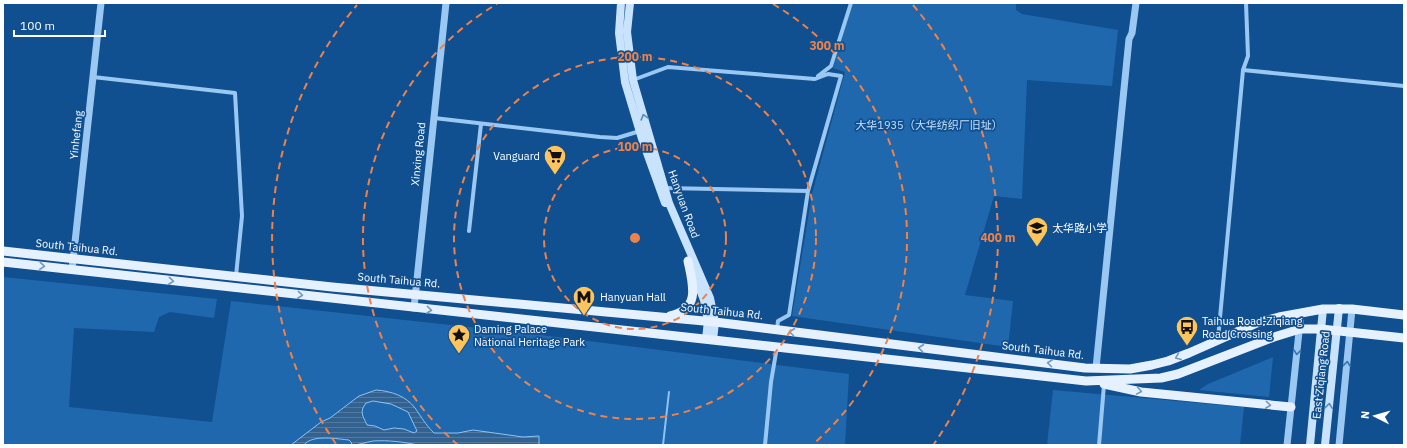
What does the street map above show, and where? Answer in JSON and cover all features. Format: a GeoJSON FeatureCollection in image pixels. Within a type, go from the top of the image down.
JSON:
{"type":"FeatureCollection","features":[{"type":"Feature","properties":{"kind":"main road","name":"Hanyuan Road"},"geometry":{"type":"LineString","coordinates":[[621,3],[619,33],[625,82],[659,188],[712,322]]}},
{"type":"Feature","properties":{"kind":"main road","name":"Hanyuan Road"},"geometry":{"type":"LineString","coordinates":[[630,3],[627,32],[633,80],[670,203],[710,298],[712,322],[709,339]]}},
{"type":"Feature","properties":{"kind":"main road","name":"South Taihua Rd."},"geometry":{"type":"LineString","coordinates":[[3,251],[332,287],[415,293],[712,322],[1096,368],[1130,369],[1152,365],[1182,356],[1257,323],[1279,317],[1323,309],[1339,308],[1404,315]]}},
{"type":"Feature","properties":{"kind":"main road"},"geometry":{"type":"LineString","coordinates":[[661,317],[681,312],[688,307],[692,300],[693,285],[688,261]]}},
{"type":"Feature","properties":{"kind":"main road","name":"South Taihua Rd."},"geometry":{"type":"LineString","coordinates":[[3,262],[1086,381],[1162,378],[1178,374],[1274,337],[1300,329],[1337,330],[1404,338]]}},
{"type":"Feature","properties":{"kind":"main road","name":"East Ziqiang Road"},"geometry":{"type":"LineString","coordinates":[[1325,445],[1339,308]]}},
{"type":"Feature","properties":{"kind":"main road","name":"East Ziqiang Road"},"geometry":{"type":"LineString","coordinates":[[1310,445],[1323,309]]}},
{"type":"Feature","properties":{"kind":"main road"},"geometry":{"type":"LineString","coordinates":[[1086,381],[1141,392],[1291,407]]}},
{"type":"Feature","properties":{"kind":"main road"},"geometry":{"type":"LineString","coordinates":[[1304,445],[1312,429]]}},
{"type":"Feature","properties":{"kind":"street","name":"Yinhefang"},"geometry":{"type":"LineString","coordinates":[[72,270],[101,3]]}},
{"type":"Feature","properties":{"kind":"street","name":"Xinxing Road"},"geometry":{"type":"LineString","coordinates":[[414,308],[446,3]]}},
{"type":"Feature","properties":{"kind":"street"},"geometry":{"type":"LineString","coordinates":[[814,79],[831,66],[851,3]]}},
{"type":"Feature","properties":{"kind":"street"},"geometry":{"type":"LineString","coordinates":[[1096,368],[1129,39],[1132,33],[1136,3]]}},
{"type":"Feature","properties":{"kind":"street"},"geometry":{"type":"LineString","coordinates":[[1218,339],[1243,70],[1248,56],[1246,3]]}},
{"type":"Feature","properties":{"kind":"street"},"geometry":{"type":"LineString","coordinates":[[633,80],[668,67],[814,79],[828,74],[841,76],[808,191],[790,315],[778,321],[776,330]]}},
{"type":"Feature","properties":{"kind":"street"},"geometry":{"type":"LineString","coordinates":[[1243,70],[1404,86]]}},
{"type":"Feature","properties":{"kind":"street"},"geometry":{"type":"LineString","coordinates":[[93,77],[235,94],[242,216],[236,276]]}},
{"type":"Feature","properties":{"kind":"street"},"geometry":{"type":"LineString","coordinates":[[433,118],[617,138],[640,131]]}},
{"type":"Feature","properties":{"kind":"street"},"geometry":{"type":"LineString","coordinates":[[469,231],[481,124]]}},
{"type":"Feature","properties":{"kind":"street"},"geometry":{"type":"LineString","coordinates":[[665,188],[808,191]]}},
{"type":"Feature","properties":{"kind":"street"},"geometry":{"type":"LineString","coordinates":[[1339,445],[1352,309]]}},
{"type":"Feature","properties":{"kind":"street"},"geometry":{"type":"LineString","coordinates":[[1287,445],[1301,313]]}},
{"type":"Feature","properties":{"kind":"street"},"geometry":{"type":"LineString","coordinates":[[765,445],[771,382],[777,347]]}},
{"type":"Feature","properties":{"kind":"street"},"geometry":{"type":"LineString","coordinates":[[1099,445],[1104,384]]}},
{"type":"Feature","properties":{"kind":"green space","name":"大华1935（大华纺织厂旧址）"},"geometry":{"type":"Polygon","coordinates":[[[852,3],[1016,3],[1016,10],[1022,14],[1118,30],[1112,86],[1027,80],[1022,199],[994,196],[965,295],[1013,301],[1008,347],[792,316],[812,194],[845,72],[833,68],[852,3]]]}},
{"type":"Feature","properties":{"kind":"green space","name":"Daming Palace National Heritage Park"},"geometry":{"type":"Polygon","coordinates":[[[3,277],[217,299],[214,318],[170,312],[159,317],[154,332],[74,328],[69,407],[212,422],[231,301],[541,335],[849,374],[845,445],[3,445],[3,277]]]}},
{"type":"Feature","properties":{"kind":"green space"},"geometry":{"type":"Polygon","coordinates":[[[1273,357],[1269,397],[1199,390],[1208,384],[1273,357]]]}},
{"type":"Feature","properties":{"kind":"green space"},"geometry":{"type":"Polygon","coordinates":[[[1053,390],[1244,407],[1240,445],[1047,445],[1053,390]]]}},
{"type":"Feature","properties":{"kind":"shaded area"},"geometry":{"type":"Polygon","coordinates":[[[376,390],[393,393],[403,397],[415,408],[434,433],[458,433],[473,430],[523,437],[539,436],[539,445],[418,445],[373,441],[352,445],[349,440],[319,438],[313,439],[304,445],[291,445],[359,396],[376,390]],[[373,401],[366,403],[362,412],[367,425],[375,426],[384,430],[394,428],[404,429],[414,433],[417,431],[408,412],[391,404],[373,401]]]}},
{"type":"Feature","properties":{"kind":"waterway"},"geometry":{"type":"LineString","coordinates":[[663,445],[669,392]]}},
{"type":"Feature","properties":{"kind":"place","name":"Vanguard"},"geometry":{"type":"Point","coordinates":[555,176]}},
{"type":"Feature","properties":{"kind":"place","name":"太华路小学"},"geometry":{"type":"Point","coordinates":[1037,248]}},
{"type":"Feature","properties":{"kind":"place","name":"Hanyuan Hall"},"geometry":{"type":"Point","coordinates":[584,316]}},
{"type":"Feature","properties":{"kind":"place","name":"Taihua Road-Ziqiang Road Crossing"},"geometry":{"type":"Point","coordinates":[1187,346]}},
{"type":"Feature","properties":{"kind":"place","name":"Daming Palace National Heritage Park"},"geometry":{"type":"Point","coordinates":[459,354]}}]}
